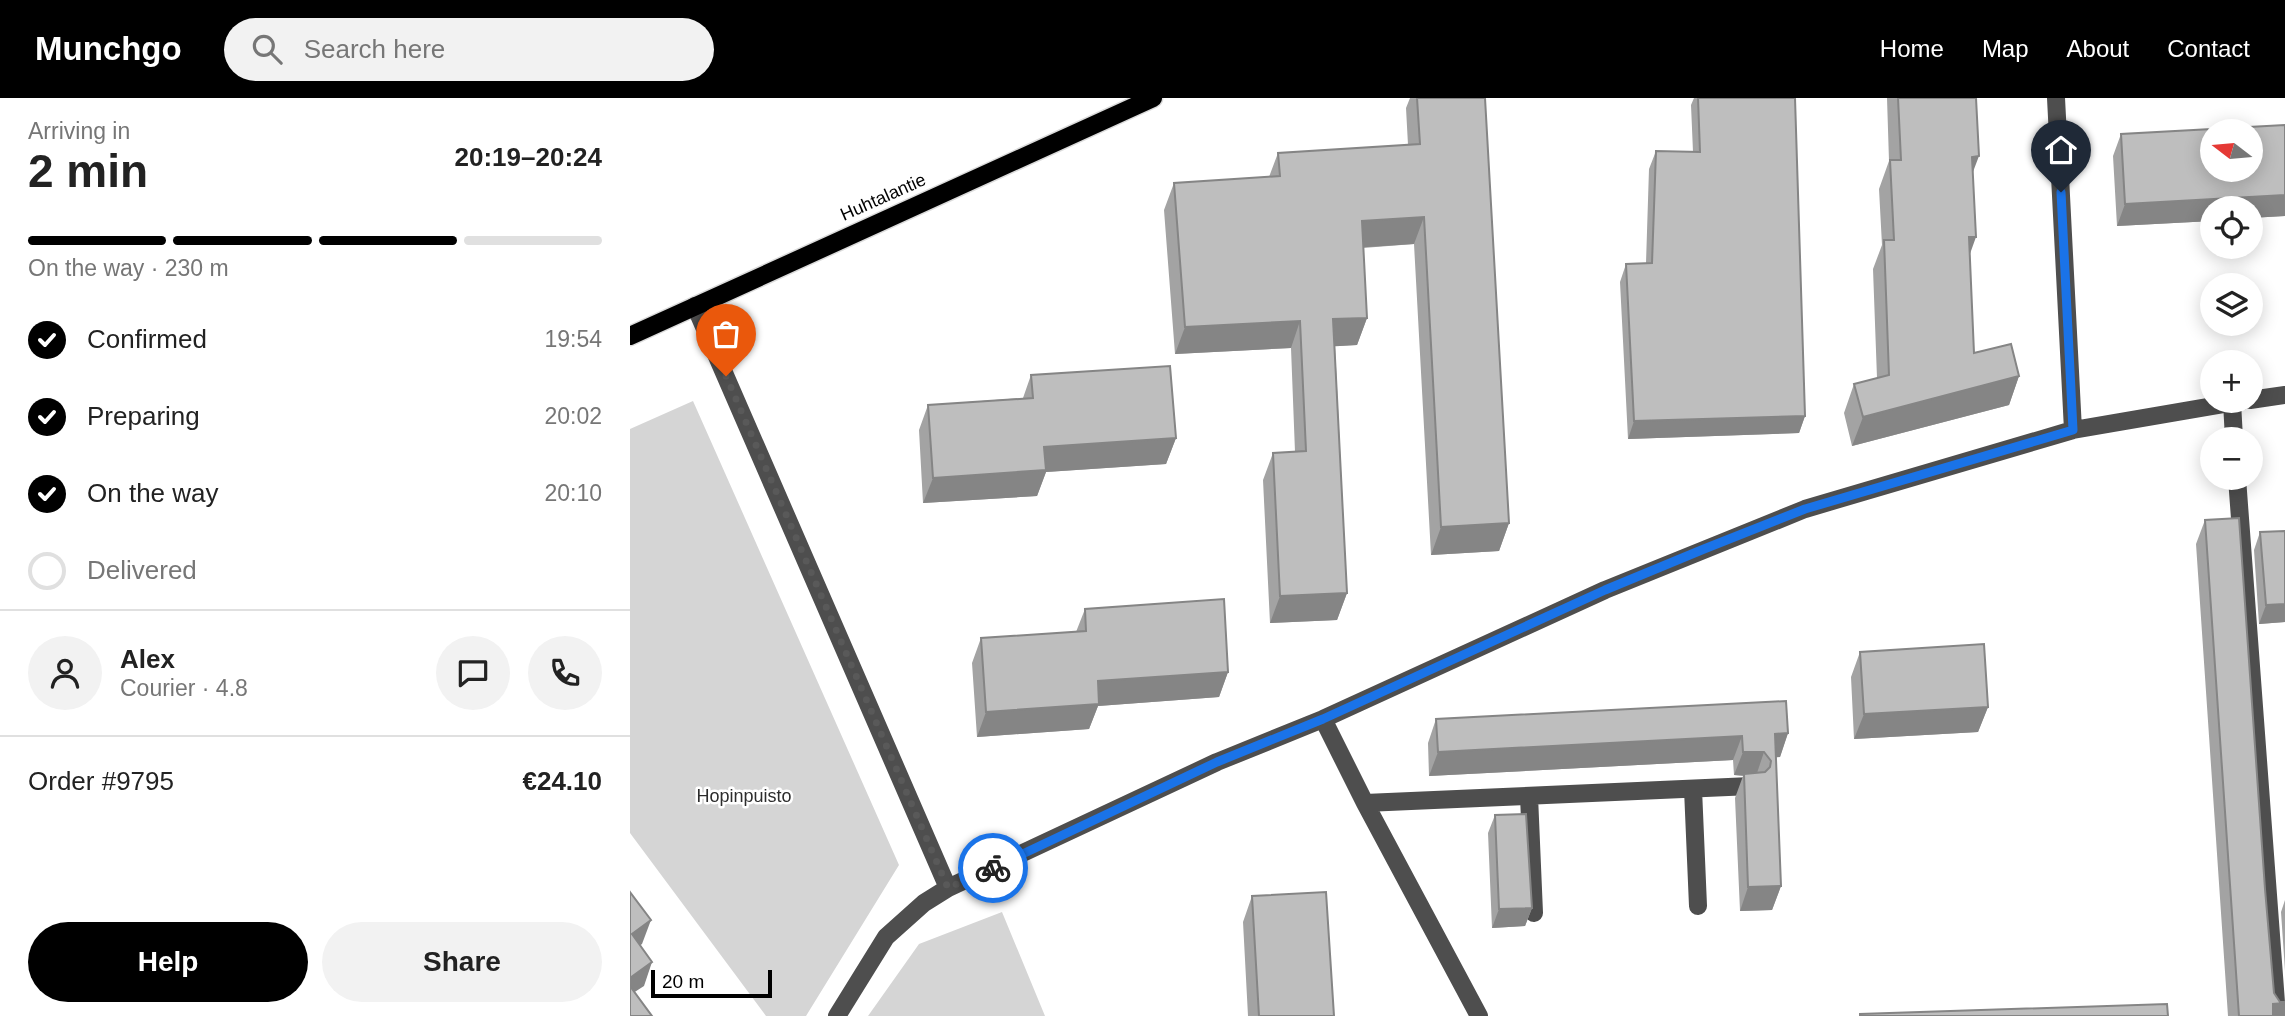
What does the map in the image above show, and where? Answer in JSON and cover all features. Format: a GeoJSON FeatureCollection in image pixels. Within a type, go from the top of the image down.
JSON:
{"type":"FeatureCollection","features":[{"type":"Feature","properties":{"kind":"main road","name":"Huhtalantie"},"geometry":{"type":"LineString","coordinates":[[630,336],[1153,98]]}},
{"type":"Feature","properties":{"kind":"street"},"geometry":{"type":"LineString","coordinates":[[2056,98],[2073,430]]}},
{"type":"Feature","properties":{"kind":"street"},"geometry":{"type":"LineString","coordinates":[[695,306],[948,888]]}},
{"type":"Feature","properties":{"kind":"street"},"geometry":{"type":"LineString","coordinates":[[2263,398],[2285,395]]}},
{"type":"Feature","properties":{"kind":"street"},"geometry":{"type":"LineString","coordinates":[[837,1016],[886,937],[924,903],[948,888],[1217,762],[1323,719],[1605,590],[1805,509],[2073,430],[2200,408]]}},
{"type":"Feature","properties":{"kind":"street"},"geometry":{"type":"LineString","coordinates":[[2238,490],[2276,894],[2277,1016]]}},
{"type":"Feature","properties":{"kind":"street"},"geometry":{"type":"LineString","coordinates":[[2241,539],[2263,537]]}},
{"type":"Feature","properties":{"kind":"street"},"geometry":{"type":"LineString","coordinates":[[1323,719],[1479,1016]]}},
{"type":"Feature","properties":{"kind":"street"},"geometry":{"type":"LineString","coordinates":[[1365,803],[1751,786]]}},
{"type":"Feature","properties":{"kind":"street"},"geometry":{"type":"LineString","coordinates":[[1693,789],[1698,906]]}},
{"type":"Feature","properties":{"kind":"street"},"geometry":{"type":"LineString","coordinates":[[1529,796],[1534,913]]}},
{"type":"Feature","properties":{"kind":"green space","name":"Hopinpuisto"},"geometry":{"type":"Polygon","coordinates":[[[693,401],[899,865],[806,1016],[766,1016],[630,833],[630,429],[693,401]]]}},
{"type":"Feature","properties":{"kind":"green space"},"geometry":{"type":"Polygon","coordinates":[[[1002,912],[1045,1016],[868,1016],[919,944],[1002,912]]]}},
{"type":"Feature","properties":{"kind":"building"},"geometry":{"type":"Polygon","coordinates":[[[1417,98],[1485,98],[1509,523],[1441,527],[1424,217],[1362,221],[1367,318],[1333,319],[1347,593],[1280,596],[1273,453],[1306,451],[1300,321],[1185,327],[1174,183],[1280,176],[1278,153],[1420,144],[1417,98]]]}},
{"type":"Feature","properties":{"kind":"building"},"geometry":{"type":"Polygon","coordinates":[[[1698,98],[1795,98],[1805,416],[1634,421],[1626,264],[1652,263],[1656,151],[1700,152],[1698,98]]]}},
{"type":"Feature","properties":{"kind":"building"},"geometry":{"type":"Polygon","coordinates":[[[1898,98],[1976,98],[1979,156],[1972,157],[1976,237],[1969,237],[1974,353],[2011,344],[2019,376],[1863,417],[1854,384],[1889,375],[1884,240],[1894,240],[1890,160],[1901,160],[1898,98]]]}},
{"type":"Feature","properties":{"kind":"building"},"geometry":{"type":"Polygon","coordinates":[[[2285,125],[2285,195],[2200,196],[2200,200],[2125,204],[2121,134],[2200,130],[2200,182],[2263,182],[2263,126],[2285,125]]]}},
{"type":"Feature","properties":{"kind":"building"},"geometry":{"type":"Polygon","coordinates":[[[1170,366],[1176,438],[1044,447],[1046,470],[933,478],[928,405],[1033,398],[1031,375],[1170,366]]]}},
{"type":"Feature","properties":{"kind":"building"},"geometry":{"type":"Polygon","coordinates":[[[2239,518],[2274,993],[2280,1002],[2285,1002],[2273,1004],[2273,1016],[2239,1016],[2205,520],[2239,518]]]}},
{"type":"Feature","properties":{"kind":"building"},"geometry":{"type":"Polygon","coordinates":[[[2285,531],[2285,604],[2266,605],[2260,532],[2285,531]]]}},
{"type":"Feature","properties":{"kind":"building"},"geometry":{"type":"Polygon","coordinates":[[[1224,599],[1228,672],[1098,681],[1099,704],[986,712],[981,638],[1086,631],[1085,609],[1224,599]]]}},
{"type":"Feature","properties":{"kind":"building"},"geometry":{"type":"Polygon","coordinates":[[[1984,644],[1988,707],[1864,714],[1860,652],[1984,644]]]}},
{"type":"Feature","properties":{"kind":"building"},"geometry":{"type":"Polygon","coordinates":[[[1786,701],[1788,733],[1775,734],[1781,886],[1748,887],[1744,774],[1765,772],[1771,761],[1764,752],[1743,752],[1742,736],[1438,752],[1436,719],[1786,701]]]}},
{"type":"Feature","properties":{"kind":"building"},"geometry":{"type":"Polygon","coordinates":[[[1526,814],[1532,908],[1499,909],[1495,815],[1526,814]]]}},
{"type":"Feature","properties":{"kind":"building"},"geometry":{"type":"Polygon","coordinates":[[[630,892],[651,920],[632,934],[652,962],[630,978],[630,892]]]}},
{"type":"Feature","properties":{"kind":"building"},"geometry":{"type":"Polygon","coordinates":[[[1326,892],[1334,1016],[1259,1016],[1252,896],[1326,892]]]}},
{"type":"Feature","properties":{"kind":"building"},"geometry":{"type":"Polygon","coordinates":[[[630,986],[652,1016],[630,1016],[630,986]]]}},
{"type":"Feature","properties":{"kind":"building"},"geometry":{"type":"Polygon","coordinates":[[[2167,1004],[2168,1016],[1860,1016],[1860,1014],[2167,1004]]]}},
{"type":"Feature","properties":{"kind":"way so far"},"geometry":{"type":"LineString","coordinates":[[726,376],[948,888],[993,868]]}},
{"type":"Feature","properties":{"kind":"route"},"geometry":{"type":"LineString","coordinates":[[993,868],[1217,762],[1323,719],[1605,590],[1704,549],[1805,509],[2073,430],[2061,192]]}}]}
